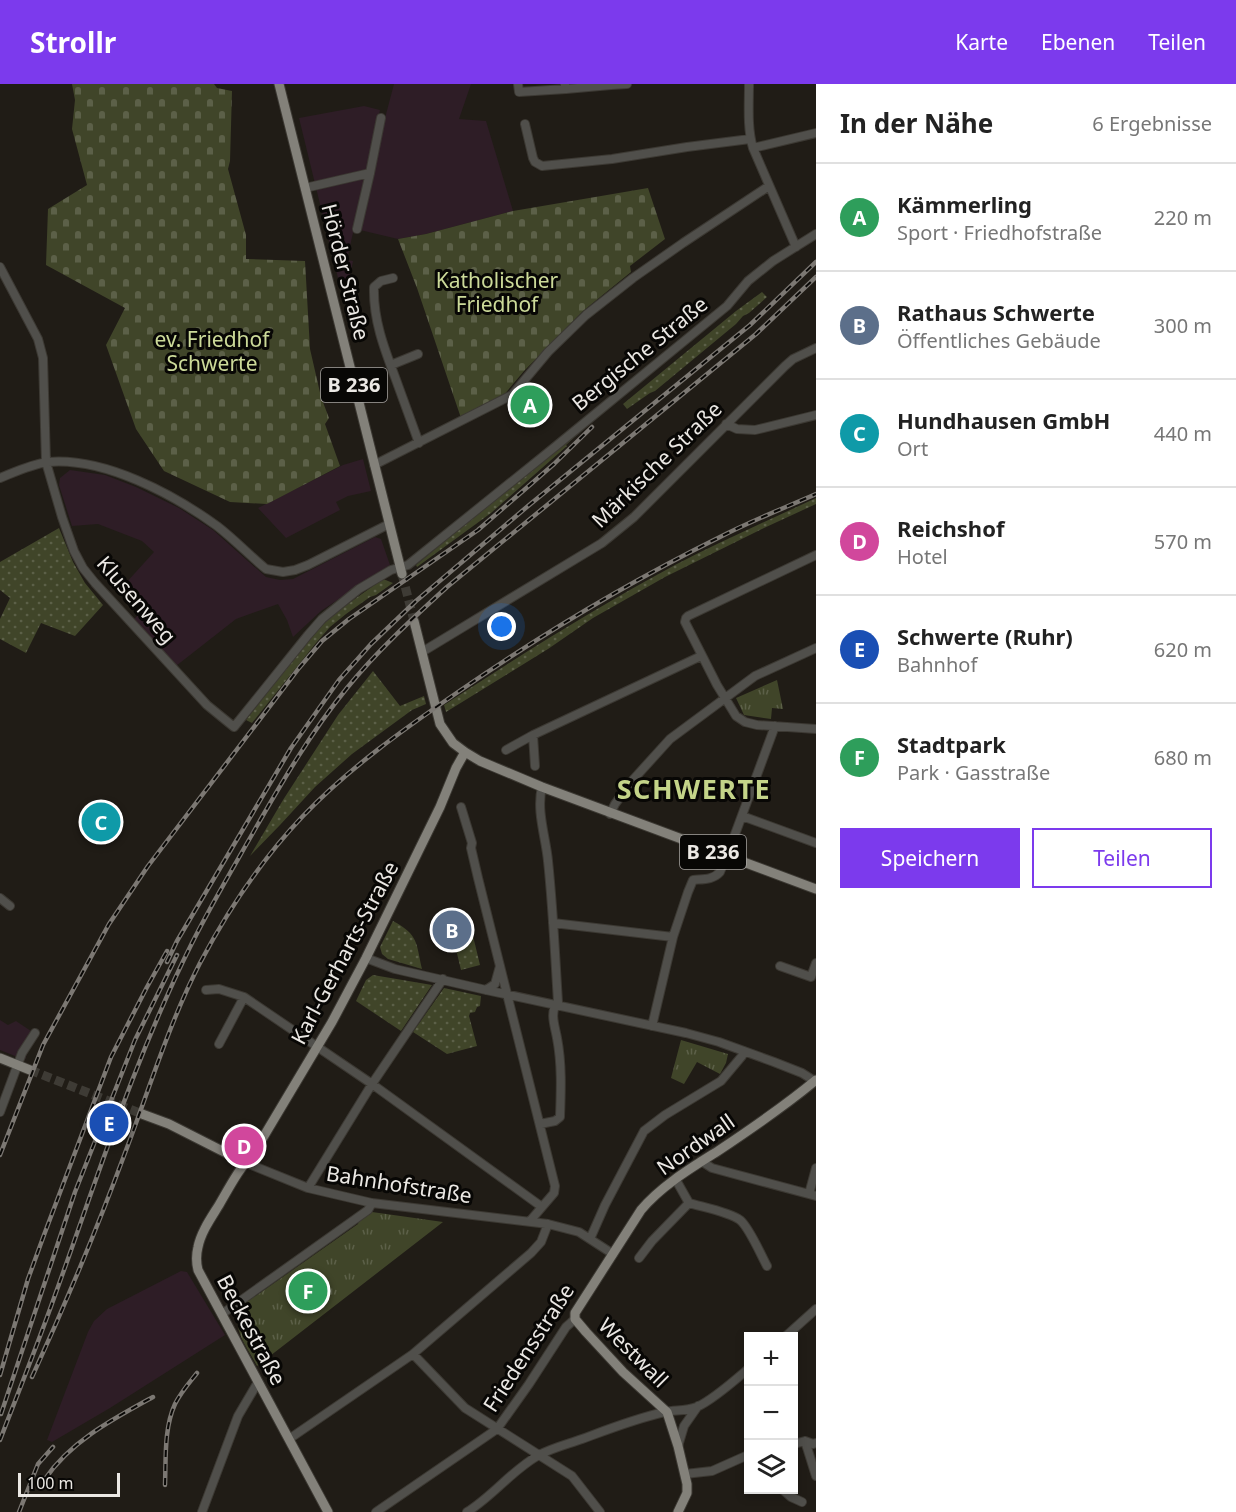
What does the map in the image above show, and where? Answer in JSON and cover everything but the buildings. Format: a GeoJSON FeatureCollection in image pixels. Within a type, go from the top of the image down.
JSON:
{"type":"FeatureCollection","features":[{"type":"Feature","properties":{"kind":"main road","name":"Hörder Straße"},"geometry":{"type":"LineString","coordinates":[[279,84],[401,571]]}},
{"type":"Feature","properties":{"kind":"main road","name":"B 236"},"geometry":{"type":"LineString","coordinates":[[414,621],[440,724],[453,743],[465,752],[480,761],[610,814],[816,889]]}},
{"type":"Feature","properties":{"kind":"main road","name":"Karl-Gerharts-Straße"},"geometry":{"type":"LineString","coordinates":[[244,1162],[255,1151],[366,958],[465,752]]}},
{"type":"Feature","properties":{"kind":"main road"},"geometry":{"type":"LineString","coordinates":[[0,1058],[30,1070]]}},
{"type":"Feature","properties":{"kind":"main road","name":"Nordwall"},"geometry":{"type":"LineString","coordinates":[[612,1254],[649,1200],[816,1081]]}},
{"type":"Feature","properties":{"kind":"main road","name":"Bahnhofstraße"},"geometry":{"type":"LineString","coordinates":[[142,1114],[169,1124],[244,1162]]}},
{"type":"Feature","properties":{"kind":"main road","name":"Beckestraße"},"geometry":{"type":"LineString","coordinates":[[244,1162],[201,1236],[196,1253],[198,1270],[328,1512]]}},
{"type":"Feature","properties":{"kind":"main road","name":"Friedensstraße"},"geometry":{"type":"LineString","coordinates":[[575,1319],[576,1310],[612,1254]]}},
{"type":"Feature","properties":{"kind":"main road","name":"Westwall"},"geometry":{"type":"LineString","coordinates":[[575,1319],[623,1372],[667,1412]]}},
{"type":"Feature","properties":{"kind":"main road"},"geometry":{"type":"LineString","coordinates":[[667,1412],[685,1474],[687,1493],[679,1512]]}},
{"type":"Feature","properties":{"kind":"street"},"geometry":{"type":"LineString","coordinates":[[525,100],[519,88],[627,84]]}},
{"type":"Feature","properties":{"kind":"street"},"geometry":{"type":"LineString","coordinates":[[749,84],[750,139],[796,247]]}},
{"type":"Feature","properties":{"kind":"street"},"geometry":{"type":"LineString","coordinates":[[357,230],[381,118]]}},
{"type":"Feature","properties":{"kind":"street"},"geometry":{"type":"LineString","coordinates":[[525,124],[533,158],[542,166],[612,159],[750,139]]}},
{"type":"Feature","properties":{"kind":"street"},"geometry":{"type":"LineString","coordinates":[[753,148],[816,133]]}},
{"type":"Feature","properties":{"kind":"street"},"geometry":{"type":"LineString","coordinates":[[305,188],[370,172]]}},
{"type":"Feature","properties":{"kind":"street"},"geometry":{"type":"LineString","coordinates":[[374,465],[512,395],[548,351],[586,315],[649,267],[769,186]]}},
{"type":"Feature","properties":{"kind":"street","name":"Bergische Straße"},"geometry":{"type":"LineString","coordinates":[[234,727],[322,619],[359,589],[391,570],[401,571],[727,306],[748,281],[773,261],[816,234]]}},
{"type":"Feature","properties":{"kind":"street","name":"Klusenweg"},"geometry":{"type":"LineString","coordinates":[[0,267],[38,339],[43,358],[46,462],[62,517],[83,568],[94,584],[207,705],[234,727]]}},
{"type":"Feature","properties":{"kind":"street"},"geometry":{"type":"LineString","coordinates":[[393,278],[381,281],[374,287],[378,325],[419,443]]}},
{"type":"Feature","properties":{"kind":"street","name":"Märkische Straße"},"geometry":{"type":"LineString","coordinates":[[422,652],[602,543],[634,517],[785,366],[793,359],[816,348]]}},
{"type":"Feature","properties":{"kind":"street"},"geometry":{"type":"LineString","coordinates":[[391,365],[418,354]]}},
{"type":"Feature","properties":{"kind":"street"},"geometry":{"type":"LineString","coordinates":[[726,424],[737,429],[755,430],[816,415]]}},
{"type":"Feature","properties":{"kind":"street"},"geometry":{"type":"LineString","coordinates":[[0,478],[46,462],[87,464],[106,469],[162,492],[183,504],[217,527],[266,569],[274,571],[289,571],[308,565],[389,524]]}},
{"type":"Feature","properties":{"kind":"street"},"geometry":{"type":"LineString","coordinates":[[816,555],[688,616],[685,622],[717,686],[736,716],[745,722],[816,729]]}},
{"type":"Feature","properties":{"kind":"street"},"geometry":{"type":"LineString","coordinates":[[610,814],[631,782],[670,739],[755,676],[816,648]]}},
{"type":"Feature","properties":{"kind":"street"},"geometry":{"type":"LineString","coordinates":[[506,750],[701,656]]}},
{"type":"Feature","properties":{"kind":"street"},"geometry":{"type":"LineString","coordinates":[[652,1026],[673,937],[688,892],[693,880],[707,879],[720,872],[775,726]]}},
{"type":"Feature","properties":{"kind":"street"},"geometry":{"type":"LineString","coordinates":[[533,735],[535,766]]}},
{"type":"Feature","properties":{"kind":"street"},"geometry":{"type":"LineString","coordinates":[[540,1124],[555,1121],[560,1117],[561,1067],[552,1013],[558,1002],[548,861],[539,798],[542,787]]}},
{"type":"Feature","properties":{"kind":"street"},"geometry":{"type":"LineString","coordinates":[[461,807],[555,1186],[554,1193],[530,1221]]}},
{"type":"Feature","properties":{"kind":"street"},"geometry":{"type":"LineString","coordinates":[[742,816],[816,843]]}},
{"type":"Feature","properties":{"kind":"street"},"geometry":{"type":"LineString","coordinates":[[0,898],[10,906]]}},
{"type":"Feature","properties":{"kind":"street"},"geometry":{"type":"LineString","coordinates":[[553,923],[673,937]]}},
{"type":"Feature","properties":{"kind":"street"},"geometry":{"type":"LineString","coordinates":[[366,958],[395,969],[686,1033],[744,1051],[802,1073],[816,1081]]}},
{"type":"Feature","properties":{"kind":"street"},"geometry":{"type":"LineString","coordinates":[[780,966],[813,978],[816,963]]}},
{"type":"Feature","properties":{"kind":"street"},"geometry":{"type":"LineString","coordinates":[[486,990],[495,984],[500,965]]}},
{"type":"Feature","properties":{"kind":"street"},"geometry":{"type":"LineString","coordinates":[[308,1188],[372,1084],[443,979]]}},
{"type":"Feature","properties":{"kind":"street"},"geometry":{"type":"LineString","coordinates":[[206,990],[219,989],[244,998],[372,1084],[542,1207]]}},
{"type":"Feature","properties":{"kind":"street"},"geometry":{"type":"LineString","coordinates":[[219,1044],[244,998]]}},
{"type":"Feature","properties":{"kind":"street"},"geometry":{"type":"LineString","coordinates":[[0,1112],[22,1053],[35,1033]]}},
{"type":"Feature","properties":{"kind":"street"},"geometry":{"type":"LineString","coordinates":[[590,1239],[644,1131],[665,1115],[721,1081],[744,1051]]}},
{"type":"Feature","properties":{"kind":"street"},"geometry":{"type":"LineString","coordinates":[[701,1161],[712,1168],[813,1195],[816,1168]]}},
{"type":"Feature","properties":{"kind":"street","name":"Bahnhofstraße"},"geometry":{"type":"LineString","coordinates":[[244,1162],[308,1188],[372,1203],[548,1224],[579,1233],[612,1254]]}},
{"type":"Feature","properties":{"kind":"street"},"geometry":{"type":"LineString","coordinates":[[676,1180],[689,1203],[740,1220],[767,1266]]}},
{"type":"Feature","properties":{"kind":"street"},"geometry":{"type":"LineString","coordinates":[[222,1314],[368,1210],[372,1203]]}},
{"type":"Feature","properties":{"kind":"street"},"geometry":{"type":"LineString","coordinates":[[639,1258],[644,1249],[689,1203]]}},
{"type":"Feature","properties":{"kind":"street"},"geometry":{"type":"LineString","coordinates":[[289,1439],[413,1354],[531,1253],[541,1242],[548,1224]]}},
{"type":"Feature","properties":{"kind":"street"},"geometry":{"type":"LineString","coordinates":[[790,1332],[816,1309]]}},
{"type":"Feature","properties":{"kind":"street","name":"Friedensstraße"},"geometry":{"type":"LineString","coordinates":[[376,1512],[497,1429],[566,1327],[575,1319]]}},
{"type":"Feature","properties":{"kind":"street"},"geometry":{"type":"LineString","coordinates":[[413,1354],[465,1408],[572,1476],[600,1512]]}},
{"type":"Feature","properties":{"kind":"street"},"geometry":{"type":"LineString","coordinates":[[467,1512],[519,1469],[540,1455],[609,1429],[667,1412],[698,1406],[744,1372]]}},
{"type":"Feature","properties":{"kind":"street"},"geometry":{"type":"LineString","coordinates":[[202,1512],[238,1416],[258,1382]]}},
{"type":"Feature","properties":{"kind":"street"},"geometry":{"type":"LineString","coordinates":[[678,1446],[684,1426],[698,1406]]}},
{"type":"Feature","properties":{"kind":"street"},"geometry":{"type":"LineString","coordinates":[[811,1443],[816,1476]]}},
{"type":"Feature","properties":{"kind":"street"},"geometry":{"type":"LineString","coordinates":[[685,1474],[712,1471],[744,1457]]}},
{"type":"Feature","properties":{"kind":"street"},"geometry":{"type":"LineString","coordinates":[[788,1494],[802,1502]]}},
{"type":"Feature","properties":{"kind":"shaded area"},"geometry":{"type":"Polygon","coordinates":[[[394,84],[471,84],[459,119],[486,121],[513,211],[398,239],[360,230],[394,84]]]}},
{"type":"Feature","properties":{"kind":"shaded area"},"geometry":{"type":"Polygon","coordinates":[[[364,106],[380,110],[347,260],[353,261],[348,285],[340,286],[299,118],[364,106]]]}},
{"type":"Feature","properties":{"kind":"shaded area"},"geometry":{"type":"Polygon","coordinates":[[[363,459],[371,491],[348,496],[336,502],[340,510],[286,538],[258,508],[343,465],[363,459]]]}},
{"type":"Feature","properties":{"kind":"shaded area"},"geometry":{"type":"Polygon","coordinates":[[[70,470],[105,475],[179,508],[213,530],[266,577],[280,580],[293,579],[375,537],[381,539],[390,565],[321,611],[293,637],[278,604],[236,619],[176,666],[134,619],[147,607],[125,584],[154,552],[142,541],[98,524],[72,526],[59,485],[60,478],[70,470]]]}},
{"type":"Feature","properties":{"kind":"shaded area"},"geometry":{"type":"Polygon","coordinates":[[[0,1020],[8,1025],[16,1021],[34,1033],[25,1060],[0,1050],[0,1020]]]}},
{"type":"Feature","properties":{"kind":"shaded area"},"geometry":{"type":"Polygon","coordinates":[[[181,1271],[187,1272],[225,1335],[110,1408],[52,1442],[47,1440],[94,1321],[107,1309],[181,1271]]]}},
{"type":"Feature","properties":{"kind":"green space","name":"ev. Friedhof Schwerte"},"geometry":{"type":"Polygon","coordinates":[[[72,84],[214,84],[217,88],[232,91],[228,169],[246,235],[246,259],[305,261],[310,349],[321,397],[329,418],[325,424],[340,466],[267,504],[230,502],[164,471],[136,429],[106,345],[125,308],[46,265],[48,209],[87,185],[72,129],[75,100],[72,84]]]}},
{"type":"Feature","properties":{"kind":"green space","name":"Katholischer Friedhof"},"geometry":{"type":"Polygon","coordinates":[[[648,188],[665,239],[630,266],[631,272],[583,311],[524,371],[503,396],[461,418],[398,239],[513,211],[648,188]]]}},
{"type":"Feature","properties":{"kind":"green space"},"geometry":{"type":"Polygon","coordinates":[[[762,292],[767,297],[749,313],[655,391],[627,409],[623,404],[762,292]]]}},
{"type":"Feature","properties":{"kind":"green space"},"geometry":{"type":"Polygon","coordinates":[[[584,426],[567,446],[491,513],[417,567],[416,565],[584,426]]]}},
{"type":"Feature","properties":{"kind":"green space"},"geometry":{"type":"Polygon","coordinates":[[[816,498],[816,504],[665,577],[593,618],[548,649],[446,712],[444,705],[616,598],[692,556],[816,498]]]}},
{"type":"Feature","properties":{"kind":"green space"},"geometry":{"type":"Polygon","coordinates":[[[59,528],[73,562],[85,583],[103,605],[75,636],[41,623],[26,653],[0,639],[0,619],[10,598],[0,590],[0,562],[59,528]]]}},
{"type":"Feature","properties":{"kind":"green space"},"geometry":{"type":"Polygon","coordinates":[[[383,579],[393,583],[330,627],[252,723],[246,720],[311,636],[335,613],[383,579]]]}},
{"type":"Feature","properties":{"kind":"green space"},"geometry":{"type":"Polygon","coordinates":[[[373,671],[400,706],[424,696],[426,704],[412,710],[352,754],[315,787],[250,856],[338,715],[373,671]]]}},
{"type":"Feature","properties":{"kind":"green space"},"geometry":{"type":"Polygon","coordinates":[[[777,680],[783,709],[772,708],[771,719],[744,715],[736,698],[777,680]]]}},
{"type":"Feature","properties":{"kind":"green space"},"geometry":{"type":"Polygon","coordinates":[[[393,921],[412,935],[422,969],[388,959],[382,954],[380,947],[393,921]]]}},
{"type":"Feature","properties":{"kind":"green space"},"geometry":{"type":"Polygon","coordinates":[[[473,936],[480,965],[461,970],[454,941],[473,936]]]}},
{"type":"Feature","properties":{"kind":"green space"},"geometry":{"type":"Polygon","coordinates":[[[373,975],[432,985],[401,1031],[356,1001],[366,980],[373,975]]]}},
{"type":"Feature","properties":{"kind":"green space"},"geometry":{"type":"Polygon","coordinates":[[[444,988],[481,996],[480,1006],[469,1016],[477,1046],[447,1054],[413,1032],[444,988]]]}},
{"type":"Feature","properties":{"kind":"green space"},"geometry":{"type":"Polygon","coordinates":[[[681,1040],[728,1054],[720,1074],[697,1062],[684,1084],[671,1078],[681,1040]]]}},
{"type":"Feature","properties":{"kind":"green space"},"geometry":{"type":"Polygon","coordinates":[[[372,1212],[443,1222],[257,1366],[239,1331],[238,1306],[260,1293],[372,1212]]]}},
{"type":"Feature","properties":{"kind":"tunnel"},"geometry":{"type":"LineString","coordinates":[[402,574],[414,621]]}},
{"type":"Feature","properties":{"kind":"tunnel"},"geometry":{"type":"LineString","coordinates":[[30,1070],[142,1114]]}},
{"type":"Feature","properties":{"kind":"railway"},"geometry":{"type":"LineString","coordinates":[[167,962],[177,941],[291,748],[339,680],[371,644],[416,601],[528,506],[750,325],[816,262]]}},
{"type":"Feature","properties":{"kind":"railway"},"geometry":{"type":"LineString","coordinates":[[0,1440],[48,1316],[118,1119],[171,986],[222,887],[286,776],[321,722],[370,661],[447,587],[756,334],[816,277]]}},
{"type":"Feature","properties":{"kind":"railway"},"geometry":{"type":"LineString","coordinates":[[0,1155],[43,1045],[109,924],[148,866],[299,668],[322,641],[349,619],[478,530],[554,464],[592,427]]}},
{"type":"Feature","properties":{"kind":"railway"},"geometry":{"type":"LineString","coordinates":[[32,1377],[92,1238],[189,986],[234,905],[288,832],[321,798],[397,735],[522,650],[586,610],[686,554],[816,494]]}},
{"type":"Feature","properties":{"kind":"railway"},"geometry":{"type":"LineString","coordinates":[[0,1375],[28,1279],[111,1057],[167,951]]}},
{"type":"Feature","properties":{"kind":"railway"},"geometry":{"type":"LineString","coordinates":[[1,1414],[75,1192],[135,1040],[177,955]]}},
{"type":"Feature","properties":{"kind":"railway"},"geometry":{"type":"LineString","coordinates":[[165,1485],[166,1443],[171,1413],[197,1373]]}},
{"type":"Feature","properties":{"kind":"railway"},"geometry":{"type":"LineString","coordinates":[[45,1479],[55,1465],[80,1442],[153,1397]]}},
{"type":"Feature","properties":{"kind":"railway"},"geometry":{"type":"LineString","coordinates":[[19,1512],[38,1464],[53,1447]]}},
{"type":"Feature","properties":{"kind":"place","name":"Kämmerling"},"geometry":{"type":"Point","coordinates":[530,405]}},
{"type":"Feature","properties":{"kind":"place","name":"Hundhausen GmbH"},"geometry":{"type":"Point","coordinates":[101,822]}},
{"type":"Feature","properties":{"kind":"place","name":"Rathaus Schwerte"},"geometry":{"type":"Point","coordinates":[452,930]}},
{"type":"Feature","properties":{"kind":"place","name":"Schwerte (Ruhr)"},"geometry":{"type":"Point","coordinates":[109,1123]}},
{"type":"Feature","properties":{"kind":"place","name":"Reichshof"},"geometry":{"type":"Point","coordinates":[244,1146]}},
{"type":"Feature","properties":{"kind":"place","name":"Stadtpark"},"geometry":{"type":"Point","coordinates":[308,1291]}},
{"type":"Feature","properties":{"kind":"district","name":"SCHWERTE"},"geometry":{"type":"Point","coordinates":[694,790]}}]}
